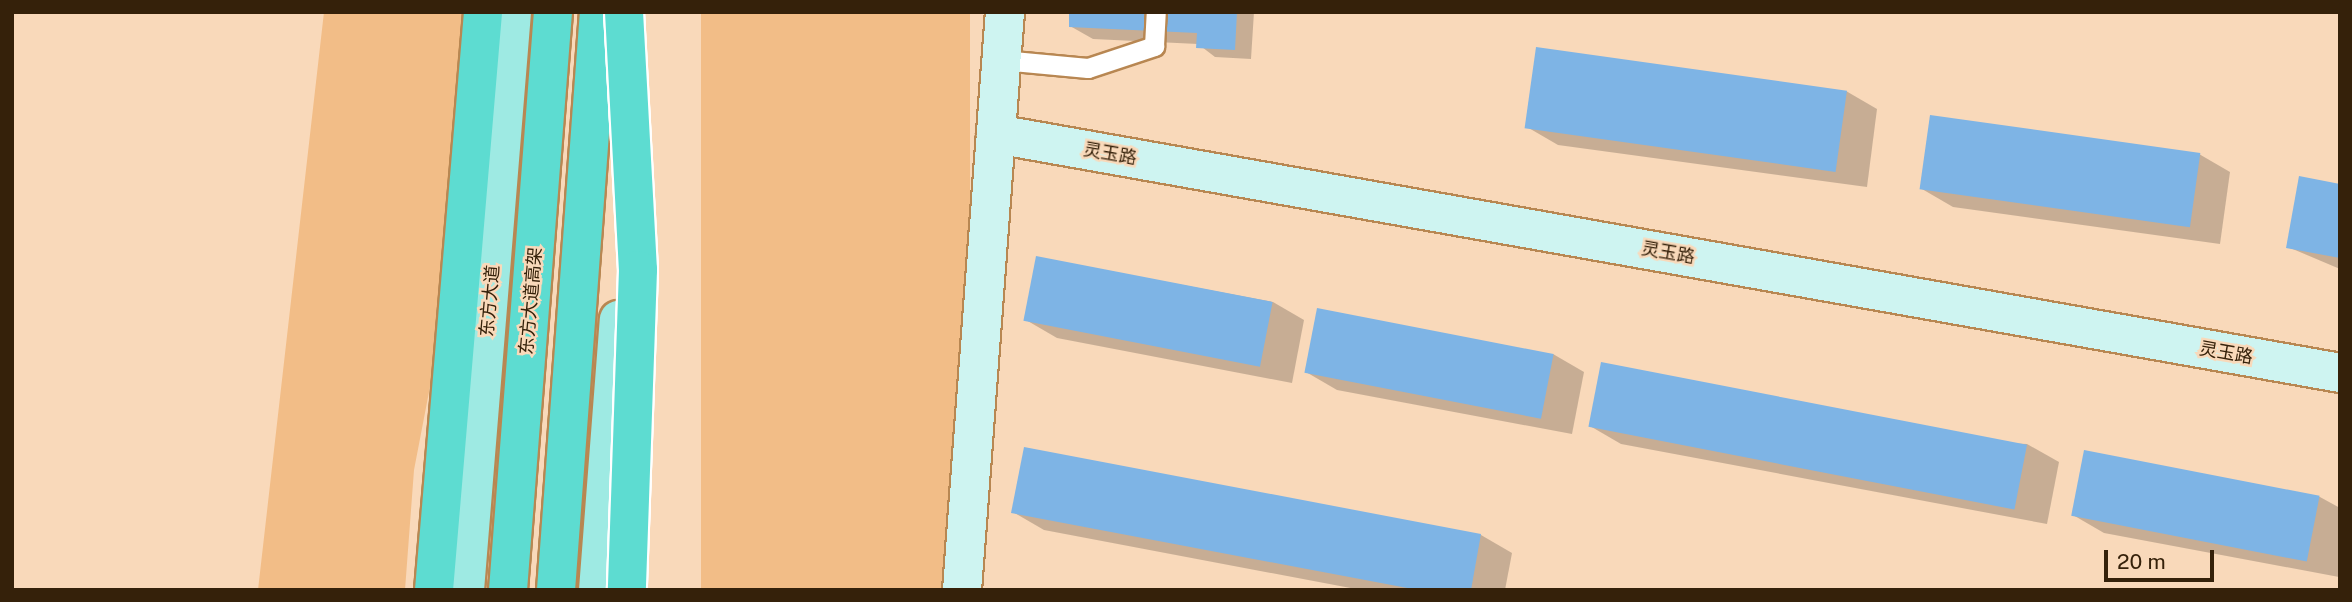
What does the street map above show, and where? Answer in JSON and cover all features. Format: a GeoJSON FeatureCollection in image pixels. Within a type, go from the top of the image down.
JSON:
{"type":"FeatureCollection","features":[{"type":"Feature","properties":{"kind":"highway"},"geometry":{"type":"LineString","coordinates":[[434,590],[483,12]]}},
{"type":"Feature","properties":{"kind":"highway","name":"东方大道高架"},"geometry":{"type":"LineString","coordinates":[[508,590],[553,12]]}},
{"type":"Feature","properties":{"kind":"highway"},"geometry":{"type":"LineString","coordinates":[[555,590],[599,12]]}},
{"type":"Feature","properties":{"kind":"highway"},"geometry":{"type":"LineString","coordinates":[[624,12],[638,270],[627,590]]}},
{"type":"Feature","properties":{"kind":"main road","name":"东方大道"},"geometry":{"type":"LineString","coordinates":[[466,590],[512,12]]}},
{"type":"Feature","properties":{"kind":"main road"},"geometry":{"type":"LineString","coordinates":[[598,590],[643,12]]}},
{"type":"Feature","properties":{"kind":"street"},"geometry":{"type":"LineString","coordinates":[[962,590],[1005,12]]}},
{"type":"Feature","properties":{"kind":"street","name":"灵玉路"},"geometry":{"type":"LineString","coordinates":[[996,134],[2340,373]]}},
{"type":"Feature","properties":{"kind":"lane"},"geometry":{"type":"LineString","coordinates":[[1002,60],[1088,68],[1154,46],[1156,12]]}},
{"type":"Feature","properties":{"kind":"shaded area"},"geometry":{"type":"Polygon","coordinates":[[[324,12],[502,12],[414,470],[405,590],[258,590],[324,12]]]}},
{"type":"Feature","properties":{"kind":"shaded area"},"geometry":{"type":"Polygon","coordinates":[[[701,12],[970,12],[970,590],[701,590],[701,12]]]}},
{"type":"Feature","properties":{"kind":"building"},"geometry":{"type":"Polygon","coordinates":[[[1069,12],[1237,12],[1235,50],[1196,48],[1197,33],[1069,27],[1069,12]]]}},
{"type":"Feature","properties":{"kind":"building"},"geometry":{"type":"Polygon","coordinates":[[[1536,47],[1847,91],[1836,172],[1525,128],[1536,47]]]}},
{"type":"Feature","properties":{"kind":"building"},"geometry":{"type":"Polygon","coordinates":[[[1930,115],[2200,153],[2190,227],[1920,189],[1930,115]]]}},
{"type":"Feature","properties":{"kind":"building"},"geometry":{"type":"Polygon","coordinates":[[[2299,176],[2340,184],[2340,258],[2286,248],[2299,176]]]}},
{"type":"Feature","properties":{"kind":"building"},"geometry":{"type":"Polygon","coordinates":[[[1036,256],[1273,302],[1260,367],[1023,321],[1036,256]]]}},
{"type":"Feature","properties":{"kind":"building"},"geometry":{"type":"Polygon","coordinates":[[[1317,308],[1554,354],[1541,419],[1304,373],[1317,308]]]}},
{"type":"Feature","properties":{"kind":"building"},"geometry":{"type":"Polygon","coordinates":[[[1601,362],[2027,445],[2014,510],[1588,427],[1601,362]]]}},
{"type":"Feature","properties":{"kind":"building"},"geometry":{"type":"Polygon","coordinates":[[[1024,447],[1481,534],[1471,590],[1418,590],[1011,513],[1024,447]]]}},
{"type":"Feature","properties":{"kind":"building"},"geometry":{"type":"Polygon","coordinates":[[[2084,450],[2320,496],[2307,562],[2071,516],[2084,450]]]}}]}
